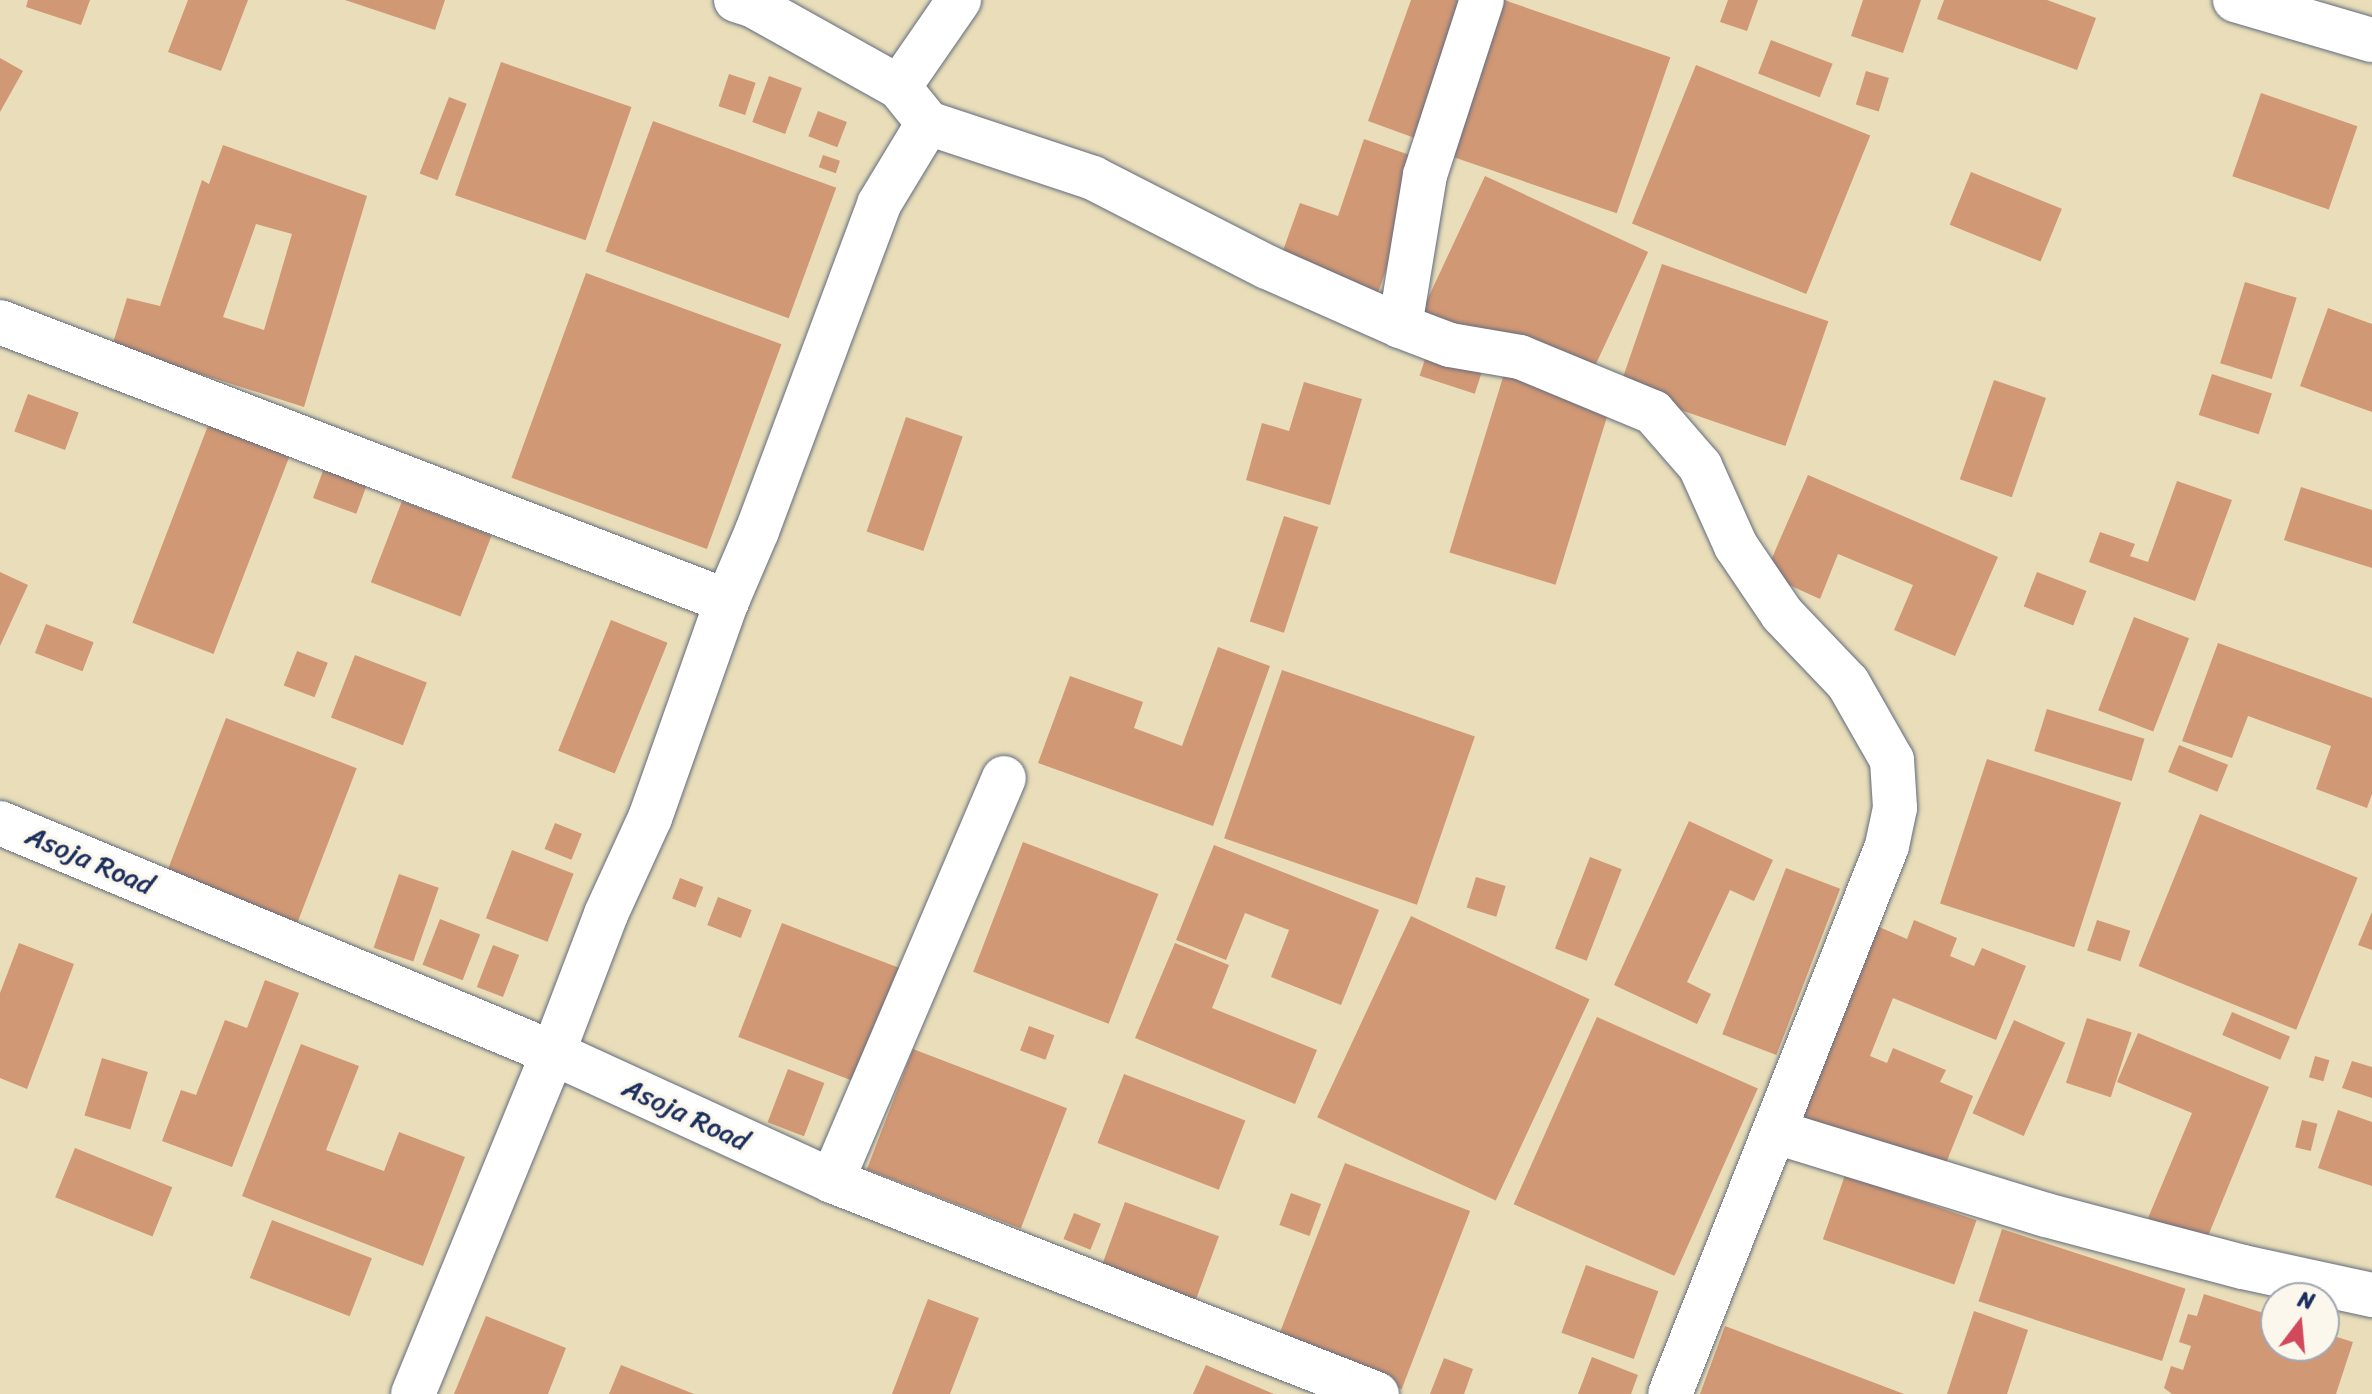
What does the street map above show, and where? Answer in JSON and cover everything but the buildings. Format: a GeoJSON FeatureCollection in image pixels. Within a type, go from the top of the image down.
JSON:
{"type":"FeatureCollection","features":[{"type":"Feature","properties":{"kind":"street"},"geometry":{"type":"LineString","coordinates":[[736,0],[754,6],[899,87],[928,123],[1093,178],[1267,267],[1400,326],[1450,345],[1520,357],[1653,412],[1700,466],[1736,546],[1782,614],[1848,683],[1892,760],[1895,808],[1887,846],[1821,1006],[1776,1132],[1740,1213],[1670,1394]]}},
{"type":"Feature","properties":{"kind":"street"},"geometry":{"type":"LineString","coordinates":[[899,87],[959,0]]}},
{"type":"Feature","properties":{"kind":"street"},"geometry":{"type":"LineString","coordinates":[[1400,326],[1425,175],[1482,0]]}},
{"type":"Feature","properties":{"kind":"street"},"geometry":{"type":"LineString","coordinates":[[2235,0],[2372,40]]}},
{"type":"Feature","properties":{"kind":"street"},"geometry":{"type":"LineString","coordinates":[[413,1394],[553,1053],[606,914],[650,818],[727,601],[757,531],[879,204],[928,123]]}},
{"type":"Feature","properties":{"kind":"street"},"geometry":{"type":"LineString","coordinates":[[0,322],[727,601]]}},
{"type":"Feature","properties":{"kind":"street"},"geometry":{"type":"LineString","coordinates":[[832,1181],[1004,778]]}},
{"type":"Feature","properties":{"kind":"street","name":"Asoja Road"},"geometry":{"type":"LineString","coordinates":[[0,823],[553,1053],[832,1181],[1377,1394]]}},
{"type":"Feature","properties":{"kind":"street"},"geometry":{"type":"LineString","coordinates":[[1776,1132],[2046,1215],[2243,1267],[2372,1295]]}}]}
